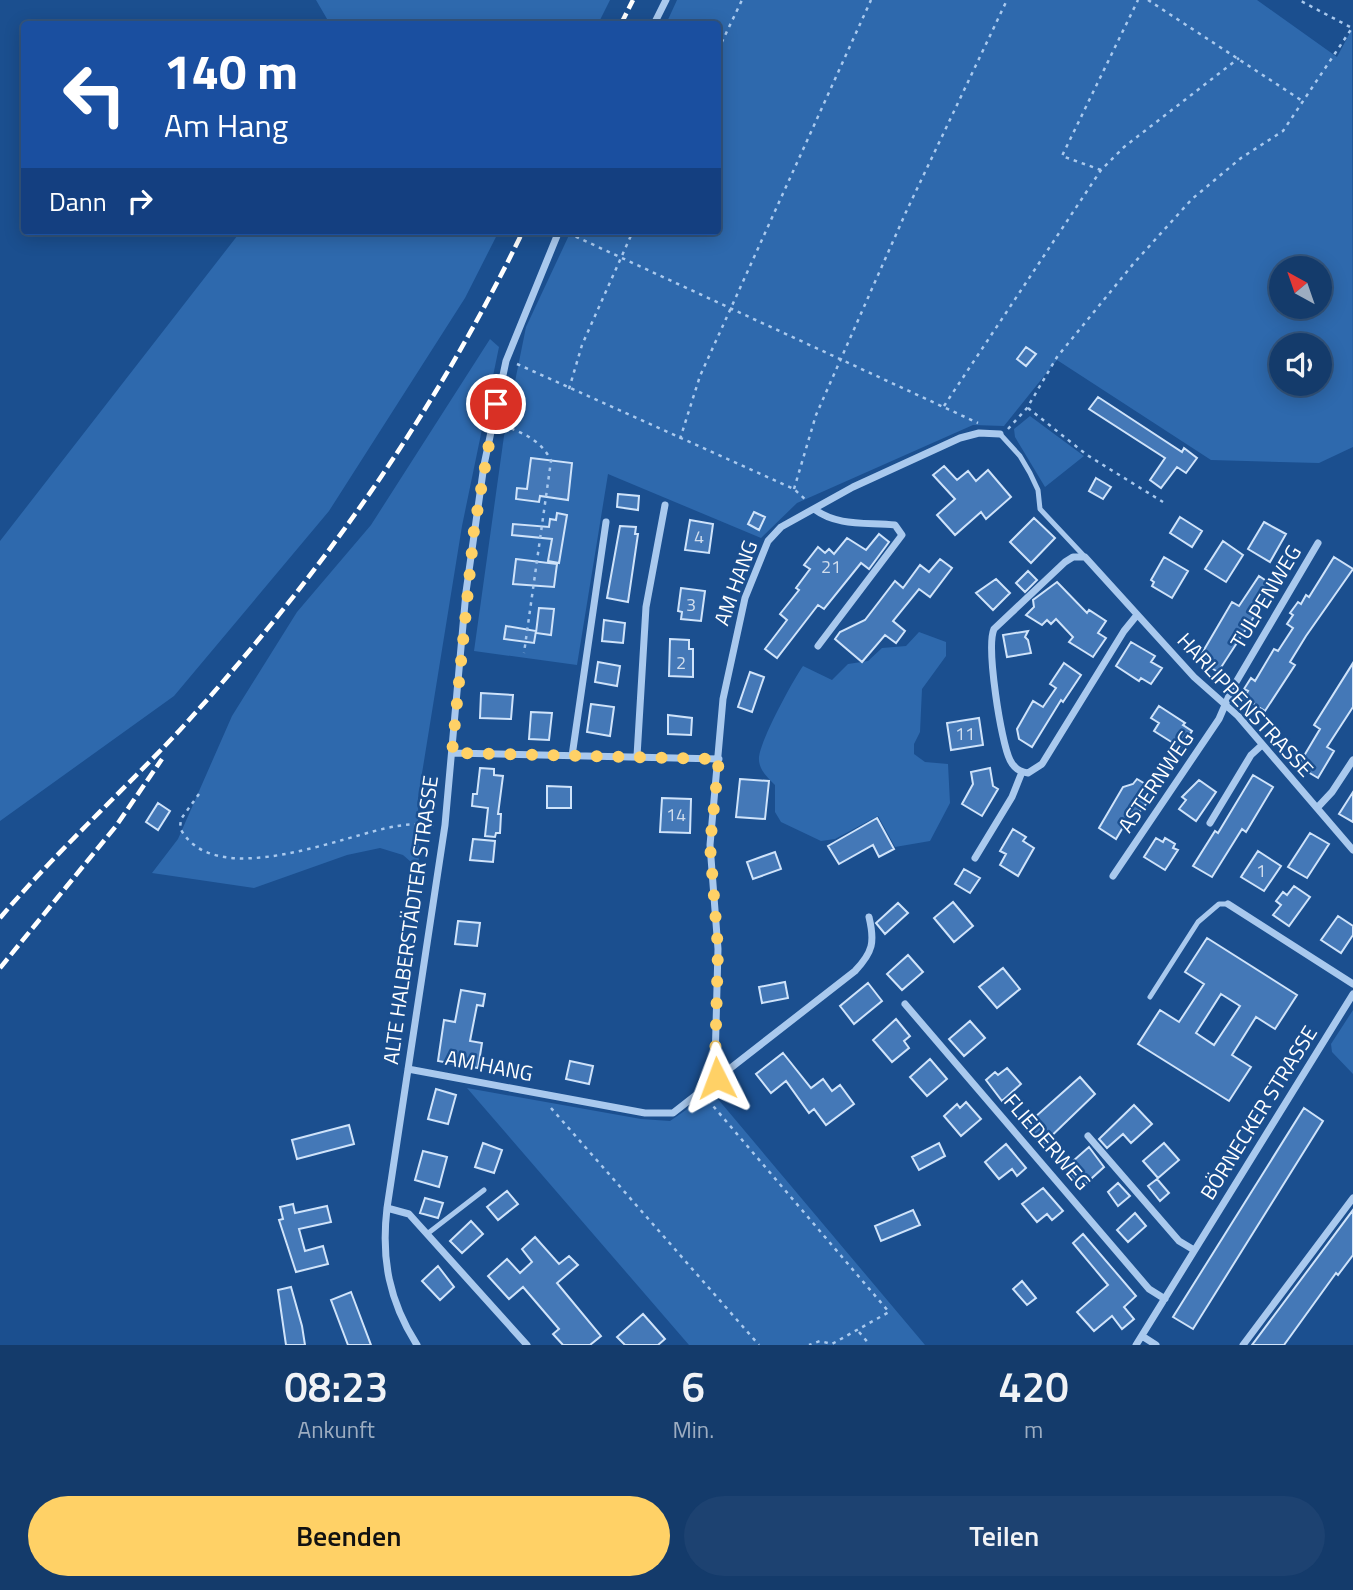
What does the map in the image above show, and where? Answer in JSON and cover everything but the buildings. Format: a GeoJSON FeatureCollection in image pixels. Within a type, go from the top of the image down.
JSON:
{"type":"FeatureCollection","features":[{"type":"Feature","properties":{"kind":"street"},"geometry":{"type":"LineString","coordinates":[[656,21],[666,0]]}},
{"type":"Feature","properties":{"kind":"street","name":"ALTE HALBERSTÄDTER STRASSE"},"geometry":{"type":"LineString","coordinates":[[417,1345],[404,1324],[391,1291],[384,1259],[387,1208],[444,825],[467,580],[491,425],[506,361],[558,235]]}},
{"type":"Feature","properties":{"kind":"street"},"geometry":{"type":"LineString","coordinates":[[814,509],[853,487],[960,438],[979,433],[1000,434]]}},
{"type":"Feature","properties":{"kind":"street"},"geometry":{"type":"LineString","coordinates":[[637,756],[646,607],[665,505]]}},
{"type":"Feature","properties":{"kind":"street"},"geometry":{"type":"LineString","coordinates":[[814,509],[840,521],[895,525],[902,535],[818,646]]}},
{"type":"Feature","properties":{"kind":"street","name":"AM HANG"},"geometry":{"type":"LineString","coordinates":[[717,1078],[715,1064],[718,949],[710,845],[723,699],[745,598],[768,541],[794,518],[814,509]]}},
{"type":"Feature","properties":{"kind":"street"},"geometry":{"type":"LineString","coordinates":[[572,755],[606,522]]}},
{"type":"Feature","properties":{"kind":"street","name":"TULPENWEG"},"geometry":{"type":"LineString","coordinates":[[1226,705],[1232,688],[1318,543]]}},
{"type":"Feature","properties":{"kind":"street"},"geometry":{"type":"LineString","coordinates":[[1021,772],[1007,753],[991,659],[990,637],[994,629],[1057,568],[1073,557],[1085,557]]}},
{"type":"Feature","properties":{"kind":"street","name":"HARLIPPENSTRASSE"},"geometry":{"type":"LineString","coordinates":[[1085,557],[1194,677],[1226,705],[1353,850]]}},
{"type":"Feature","properties":{"kind":"street"},"geometry":{"type":"LineString","coordinates":[[1021,772],[1035,770],[1042,764],[1124,631],[1137,615]]}},
{"type":"Feature","properties":{"kind":"street","name":"ASTERNWEG"},"geometry":{"type":"LineString","coordinates":[[1113,876],[1226,705]]}},
{"type":"Feature","properties":{"kind":"street"},"geometry":{"type":"LineString","coordinates":[[1210,822],[1251,755],[1262,745]]}},
{"type":"Feature","properties":{"kind":"street"},"geometry":{"type":"LineString","coordinates":[[452,753],[719,759]]}},
{"type":"Feature","properties":{"kind":"street"},"geometry":{"type":"LineString","coordinates":[[1317,808],[1332,792],[1353,760]]}},
{"type":"Feature","properties":{"kind":"street"},"geometry":{"type":"LineString","coordinates":[[975,858],[1012,797],[1021,772]]}},
{"type":"Feature","properties":{"kind":"street"},"geometry":{"type":"LineString","coordinates":[[1227,904],[1353,984]]}},
{"type":"Feature","properties":{"kind":"street","name":"AM HANG"},"geometry":{"type":"LineString","coordinates":[[408,1069],[663,1114],[673,1113],[866,959],[874,938],[869,917]]}},
{"type":"Feature","properties":{"kind":"street","name":"BÖRNECKER STRASSE"},"geometry":{"type":"LineString","coordinates":[[1136,1345],[1353,994]]}},
{"type":"Feature","properties":{"kind":"street","name":"FLIEDERWEG"},"geometry":{"type":"LineString","coordinates":[[905,1004],[1149,1289],[1165,1299]]}},
{"type":"Feature","properties":{"kind":"street"},"geometry":{"type":"LineString","coordinates":[[1088,1136],[1179,1241],[1194,1250]]}},
{"type":"Feature","properties":{"kind":"street"},"geometry":{"type":"LineString","coordinates":[[1243,1345],[1353,1198]]}},
{"type":"Feature","properties":{"kind":"street"},"geometry":{"type":"LineString","coordinates":[[387,1208],[409,1214],[527,1345]]}},
{"type":"Feature","properties":{"kind":"street"},"geometry":{"type":"LineString","coordinates":[[1142,1336],[1156,1345]]}},
{"type":"Feature","properties":{"kind":"lane"},"geometry":{"type":"LineString","coordinates":[[1000,434],[1020,456],[1030,473],[1038,490],[1040,509],[1085,557]]}},
{"type":"Feature","properties":{"kind":"lane"},"geometry":{"type":"LineString","coordinates":[[1150,997],[1198,922],[1219,904],[1227,904]]}},
{"type":"Feature","properties":{"kind":"lane"},"geometry":{"type":"LineString","coordinates":[[427,1234],[484,1190]]}},
{"type":"Feature","properties":{"kind":"path"},"geometry":{"type":"LineString","coordinates":[[721,44],[742,0]]}},
{"type":"Feature","properties":{"kind":"path"},"geometry":{"type":"LineString","coordinates":[[680,439],[700,376],[871,0]]}},
{"type":"Feature","properties":{"kind":"path"},"geometry":{"type":"LineString","coordinates":[[794,489],[816,415],[906,212],[1007,0]]}},
{"type":"Feature","properties":{"kind":"path"},"geometry":{"type":"LineString","coordinates":[[1101,170],[1062,156],[1138,0]]}},
{"type":"Feature","properties":{"kind":"path"},"geometry":{"type":"LineString","coordinates":[[1148,0],[1304,102]]}},
{"type":"Feature","properties":{"kind":"path"},"geometry":{"type":"LineString","coordinates":[[569,235],[1000,434],[1027,408],[1057,357],[1158,236],[1192,199],[1241,158],[1283,131],[1304,102],[1352,28],[1299,0]]}},
{"type":"Feature","properties":{"kind":"path"},"geometry":{"type":"LineString","coordinates":[[944,406],[1101,170],[1124,147],[1239,58]]}},
{"type":"Feature","properties":{"kind":"path"},"geometry":{"type":"LineString","coordinates":[[569,389],[582,345],[631,235]]}},
{"type":"Feature","properties":{"kind":"path"},"geometry":{"type":"LineString","coordinates":[[506,361],[794,489],[814,509]]}},
{"type":"Feature","properties":{"kind":"path"},"geometry":{"type":"LineString","coordinates":[[1027,408],[1087,455],[1163,502]]}},
{"type":"Feature","properties":{"kind":"path"},"geometry":{"type":"LineString","coordinates":[[491,425],[507,427],[537,441],[546,449],[551,461],[524,653]]}},
{"type":"Feature","properties":{"kind":"path"},"geometry":{"type":"LineString","coordinates":[[200,794],[181,819],[180,828],[196,848],[218,856],[244,859],[273,856],[395,826],[444,825]]}},
{"type":"Feature","properties":{"kind":"path"},"geometry":{"type":"LineString","coordinates":[[701,1092],[889,1311],[832,1344],[820,1341],[809,1345]]}},
{"type":"Feature","properties":{"kind":"path"},"geometry":{"type":"LineString","coordinates":[[547,1094],[548,1104],[759,1345]]}},
{"type":"Feature","properties":{"kind":"path"},"geometry":{"type":"LineString","coordinates":[[858,1331],[870,1345]]}},
{"type":"Feature","properties":{"kind":"shaded area"},"geometry":{"type":"Polygon","coordinates":[[[316,0],[610,0],[600,21],[328,21],[316,0]]]}},
{"type":"Feature","properties":{"kind":"shaded area"},"geometry":{"type":"Polygon","coordinates":[[[677,0],[1257,0],[1337,57],[1352,29],[1353,447],[1319,463],[1211,460],[1057,360],[1004,426],[973,425],[797,503],[761,538],[608,474],[577,665],[474,651],[504,436],[526,327],[569,235],[721,235],[721,21],[667,21],[677,0]]]}},
{"type":"Feature","properties":{"kind":"shaded area"},"geometry":{"type":"Polygon","coordinates":[[[238,235],[497,235],[465,298],[329,511],[174,696],[0,821],[0,541],[238,235]]]}},
{"type":"Feature","properties":{"kind":"shaded area"},"geometry":{"type":"Polygon","coordinates":[[[490,339],[499,347],[462,526],[418,798],[419,869],[403,855],[380,848],[347,855],[254,888],[152,873],[178,839],[232,716],[297,612],[371,525],[490,339]]]}},
{"type":"Feature","properties":{"kind":"shaded area"},"geometry":{"type":"Polygon","coordinates":[[[1030,416],[1084,456],[1045,487],[1015,437],[1014,429],[1030,416]]]}},
{"type":"Feature","properties":{"kind":"shaded area"},"geometry":{"type":"Polygon","coordinates":[[[919,632],[946,642],[946,656],[922,689],[920,732],[914,744],[914,754],[925,762],[948,764],[950,803],[930,841],[895,847],[878,816],[835,839],[821,841],[781,822],[775,812],[775,785],[762,769],[759,757],[771,725],[803,666],[832,680],[848,664],[868,661],[882,648],[906,646],[919,632]]]}},
{"type":"Feature","properties":{"kind":"shaded area"},"geometry":{"type":"Polygon","coordinates":[[[1353,1010],[1353,1074],[1332,1052],[1331,1044],[1353,1010]]]}},
{"type":"Feature","properties":{"kind":"shaded area"},"geometry":{"type":"Polygon","coordinates":[[[467,1088],[641,1119],[670,1121],[712,1092],[925,1345],[689,1345],[467,1088]]]}},
{"type":"Feature","properties":{"kind":"railway"},"geometry":{"type":"LineString","coordinates":[[622,21],[633,0]]}},
{"type":"Feature","properties":{"kind":"railway"},"geometry":{"type":"LineString","coordinates":[[0,918],[43,870],[179,731],[279,615],[325,555],[369,494],[451,366],[521,235]]}},
{"type":"Feature","properties":{"kind":"railway"},"geometry":{"type":"LineString","coordinates":[[0,968],[116,826],[162,759]]}},
{"type":"Feature","properties":{"kind":"route"},"geometry":{"type":"LineString","coordinates":[[496,404],[484,465],[466,592],[452,753],[719,759],[710,845],[718,949],[715,1064],[717,1078]]}}]}
